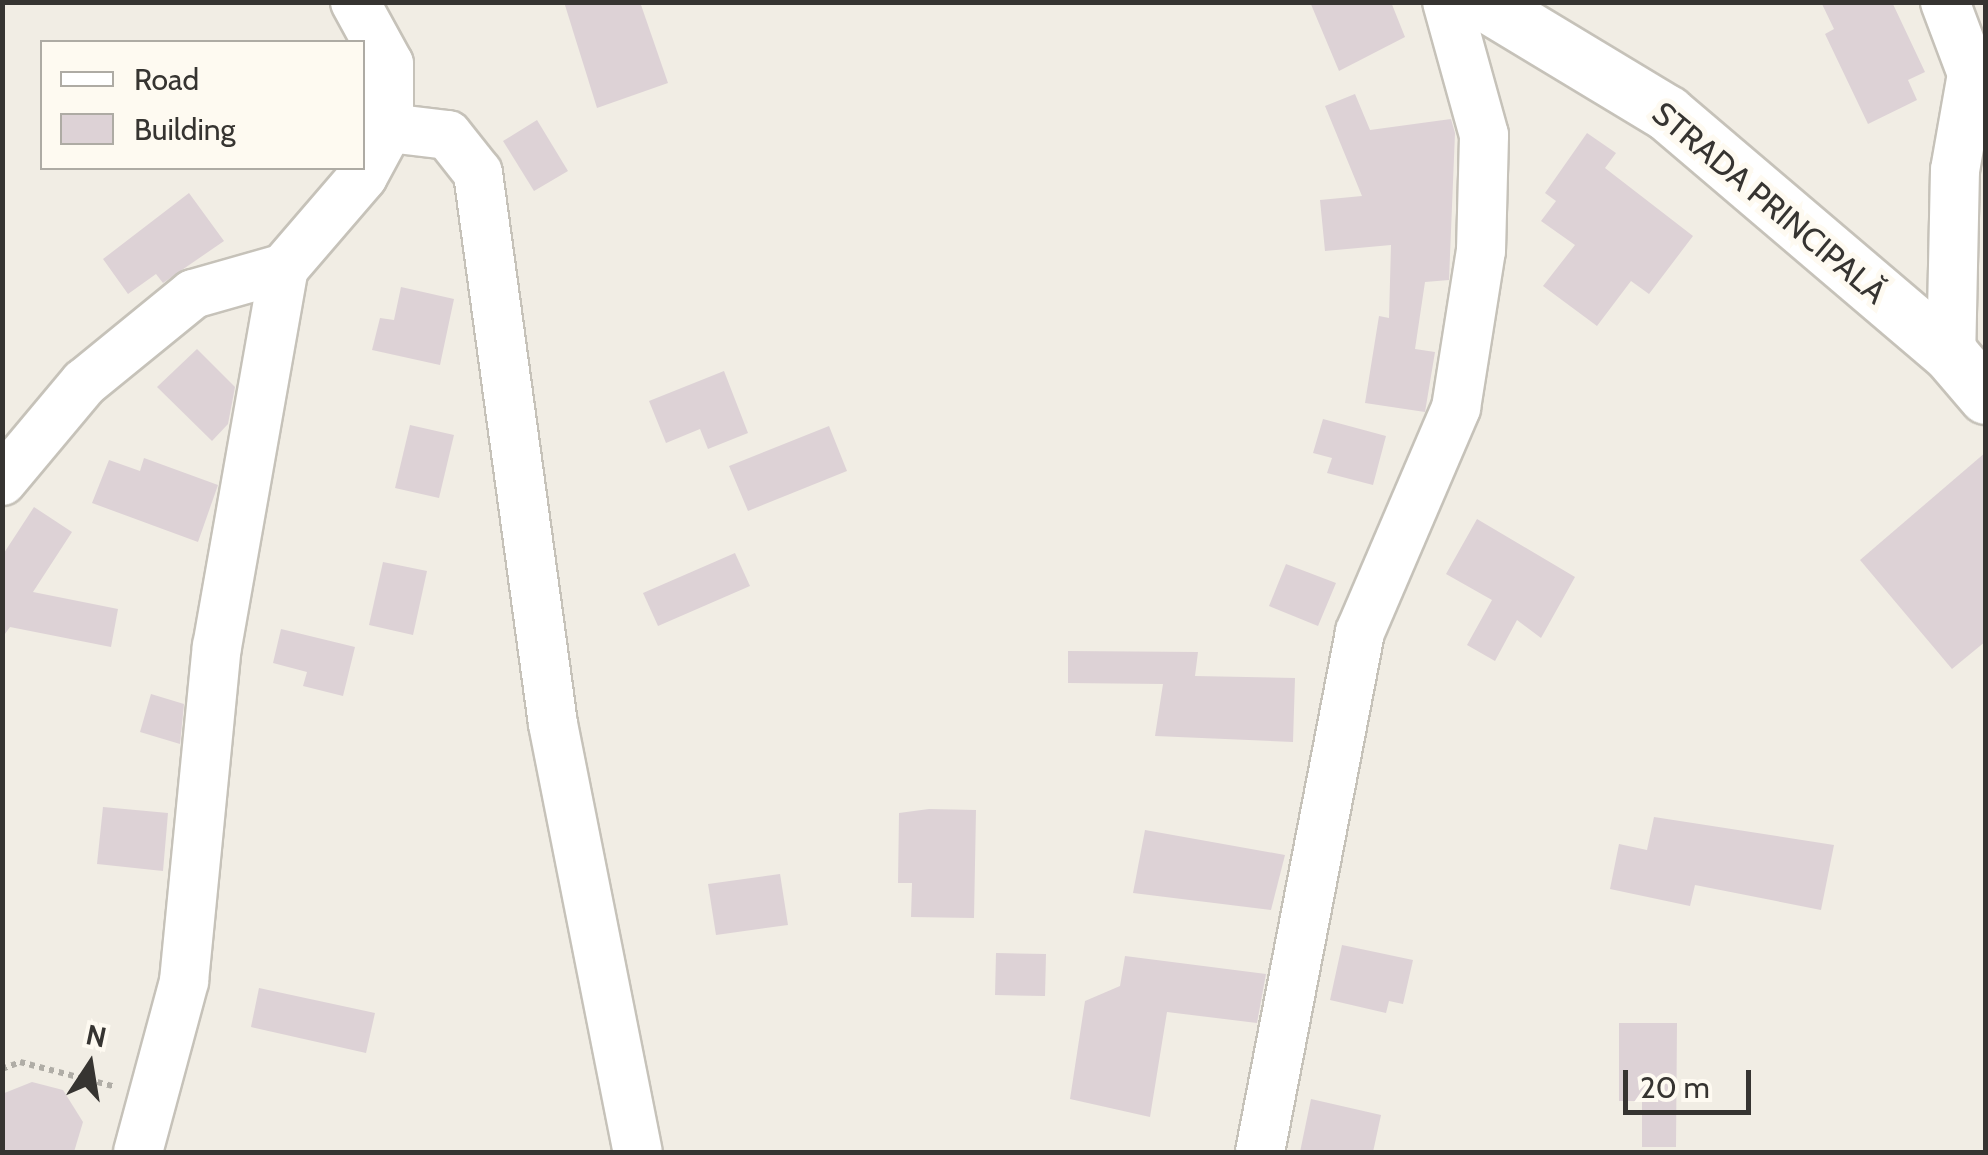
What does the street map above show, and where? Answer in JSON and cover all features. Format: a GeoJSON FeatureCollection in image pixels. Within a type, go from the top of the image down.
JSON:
{"type":"FeatureCollection","features":[{"type":"Feature","properties":{"kind":"street"},"geometry":{"type":"LineString","coordinates":[[138,1152],[184,981],[217,648],[284,268],[363,176],[389,128],[389,64],[355,2]]}},
{"type":"Feature","properties":{"kind":"street"},"geometry":{"type":"LineString","coordinates":[[1260,1152],[1360,632],[1459,388],[1481,250],[1484,135],[1447,2]]}},
{"type":"Feature","properties":{"kind":"street","name":"STRADA PRINCIPALĂ"},"geometry":{"type":"LineString","coordinates":[[1483,2],[1667,113],[1968,375]]}},
{"type":"Feature","properties":{"kind":"street"},"geometry":{"type":"LineString","coordinates":[[1944,2],[1979,73],[1955,170],[1968,375]]}},
{"type":"Feature","properties":{"kind":"street"},"geometry":{"type":"LineString","coordinates":[[389,128],[448,135],[478,173],[553,724],[638,1152]]}},
{"type":"Feature","properties":{"kind":"street"},"geometry":{"type":"LineString","coordinates":[[2,481],[84,383],[193,294],[284,268]]}},
{"type":"Feature","properties":{"kind":"path"},"geometry":{"type":"LineString","coordinates":[[2,1069],[20,1062],[154,1095]]}},
{"type":"Feature","properties":{"kind":"building"},"geometry":{"type":"Polygon","coordinates":[[[564,2],[640,2],[668,83],[597,108],[564,2]]]}},
{"type":"Feature","properties":{"kind":"building"},"geometry":{"type":"Polygon","coordinates":[[[1310,2],[1391,2],[1405,37],[1339,71],[1310,2]]]}},
{"type":"Feature","properties":{"kind":"building"},"geometry":{"type":"Polygon","coordinates":[[[1821,2],[1892,2],[1925,72],[1908,80],[1917,100],[1868,124],[1825,34],[1834,29],[1821,2]]]}},
{"type":"Feature","properties":{"kind":"building"},"geometry":{"type":"Polygon","coordinates":[[[1355,94],[1370,130],[1451,119],[1455,133],[1449,280],[1425,282],[1415,349],[1435,352],[1425,412],[1365,403],[1379,316],[1389,318],[1391,245],[1325,251],[1320,200],[1362,196],[1325,106],[1355,94]]]}},
{"type":"Feature","properties":{"kind":"building"},"geometry":{"type":"Polygon","coordinates":[[[537,120],[568,171],[534,191],[503,141],[537,120]]]}},
{"type":"Feature","properties":{"kind":"building"},"geometry":{"type":"Polygon","coordinates":[[[1587,133],[1616,153],[1605,168],[1693,236],[1649,294],[1631,281],[1597,326],[1543,286],[1575,245],[1541,221],[1556,201],[1545,193],[1587,133]]]}},
{"type":"Feature","properties":{"kind":"building"},"geometry":{"type":"Polygon","coordinates":[[[189,193],[224,241],[163,283],[156,274],[128,294],[103,259],[189,193]]]}},
{"type":"Feature","properties":{"kind":"building"},"geometry":{"type":"Polygon","coordinates":[[[401,287],[454,299],[440,365],[372,350],[380,318],[394,320],[401,287]]]}},
{"type":"Feature","properties":{"kind":"building"},"geometry":{"type":"Polygon","coordinates":[[[197,349],[235,387],[228,424],[212,441],[157,387],[197,349]]]}},
{"type":"Feature","properties":{"kind":"building"},"geometry":{"type":"Polygon","coordinates":[[[724,371],[748,433],[708,449],[700,429],[666,443],[649,401],[724,371]]]}},
{"type":"Feature","properties":{"kind":"building"},"geometry":{"type":"Polygon","coordinates":[[[1323,419],[1386,436],[1373,485],[1327,473],[1332,458],[1313,453],[1323,419]]]}},
{"type":"Feature","properties":{"kind":"building"},"geometry":{"type":"Polygon","coordinates":[[[410,425],[454,435],[439,498],[395,488],[410,425]]]}},
{"type":"Feature","properties":{"kind":"building"},"geometry":{"type":"Polygon","coordinates":[[[829,426],[847,471],[748,511],[729,466],[829,426]]]}},
{"type":"Feature","properties":{"kind":"building"},"geometry":{"type":"Polygon","coordinates":[[[1986,452],[1986,641],[1952,669],[1860,560],[1986,452]]]}},
{"type":"Feature","properties":{"kind":"building"},"geometry":{"type":"Polygon","coordinates":[[[144,458],[218,485],[198,542],[92,503],[109,460],[140,471],[144,458]]]}},
{"type":"Feature","properties":{"kind":"building"},"geometry":{"type":"Polygon","coordinates":[[[34,507],[72,532],[33,592],[118,609],[111,647],[10,627],[2,638],[2,556],[34,507]]]}},
{"type":"Feature","properties":{"kind":"building"},"geometry":{"type":"Polygon","coordinates":[[[1477,519],[1575,577],[1541,638],[1517,620],[1495,661],[1467,645],[1492,600],[1446,574],[1477,519]]]}},
{"type":"Feature","properties":{"kind":"building"},"geometry":{"type":"Polygon","coordinates":[[[735,553],[750,586],[658,626],[643,593],[735,553]]]}},
{"type":"Feature","properties":{"kind":"building"},"geometry":{"type":"Polygon","coordinates":[[[383,562],[427,571],[413,635],[369,625],[383,562]]]}},
{"type":"Feature","properties":{"kind":"building"},"geometry":{"type":"Polygon","coordinates":[[[1286,564],[1336,583],[1318,626],[1269,606],[1286,564]]]}},
{"type":"Feature","properties":{"kind":"building"},"geometry":{"type":"Polygon","coordinates":[[[281,629],[355,647],[343,696],[303,686],[307,672],[273,663],[281,629]]]}},
{"type":"Feature","properties":{"kind":"building"},"geometry":{"type":"Polygon","coordinates":[[[1068,651],[1198,652],[1195,676],[1295,678],[1293,742],[1155,736],[1163,684],[1068,683],[1068,651]]]}},
{"type":"Feature","properties":{"kind":"building"},"geometry":{"type":"Polygon","coordinates":[[[151,694],[184,704],[180,744],[140,732],[151,694]]]}},
{"type":"Feature","properties":{"kind":"building"},"geometry":{"type":"Polygon","coordinates":[[[103,807],[168,813],[163,871],[97,864],[103,807]]]}},
{"type":"Feature","properties":{"kind":"building"},"geometry":{"type":"Polygon","coordinates":[[[976,810],[974,918],[911,917],[912,883],[898,883],[899,813],[976,810]]]}},
{"type":"Feature","properties":{"kind":"building"},"geometry":{"type":"Polygon","coordinates":[[[1654,817],[1834,845],[1821,910],[1695,885],[1690,906],[1610,889],[1619,844],[1647,850],[1654,817]]]}},
{"type":"Feature","properties":{"kind":"building"},"geometry":{"type":"Polygon","coordinates":[[[1145,830],[1285,855],[1271,910],[1133,893],[1145,830]]]}},
{"type":"Feature","properties":{"kind":"building"},"geometry":{"type":"Polygon","coordinates":[[[780,874],[788,925],[716,935],[708,884],[780,874]]]}},
{"type":"Feature","properties":{"kind":"building"},"geometry":{"type":"Polygon","coordinates":[[[1342,945],[1413,960],[1403,1004],[1389,1001],[1386,1013],[1330,1000],[1342,945]]]}},
{"type":"Feature","properties":{"kind":"building"},"geometry":{"type":"Polygon","coordinates":[[[996,953],[1046,954],[1045,996],[995,995],[996,953]]]}},
{"type":"Feature","properties":{"kind":"building"},"geometry":{"type":"Polygon","coordinates":[[[1125,956],[1266,974],[1257,1023],[1167,1012],[1150,1117],[1070,1099],[1085,1001],[1120,986],[1125,956]]]}},
{"type":"Feature","properties":{"kind":"building"},"geometry":{"type":"Polygon","coordinates":[[[259,988],[375,1013],[366,1053],[251,1027],[259,988]]]}},
{"type":"Feature","properties":{"kind":"building"},"geometry":{"type":"Polygon","coordinates":[[[1619,1023],[1677,1023],[1676,1147],[1642,1147],[1642,1101],[1619,1101],[1619,1023]]]}},
{"type":"Feature","properties":{"kind":"building"},"geometry":{"type":"Polygon","coordinates":[[[32,1082],[63,1090],[83,1122],[74,1152],[2,1152],[2,1094],[32,1082]]]}},
{"type":"Feature","properties":{"kind":"building"},"geometry":{"type":"Polygon","coordinates":[[[1311,1099],[1381,1115],[1373,1152],[1300,1152],[1311,1099]]]}}]}
